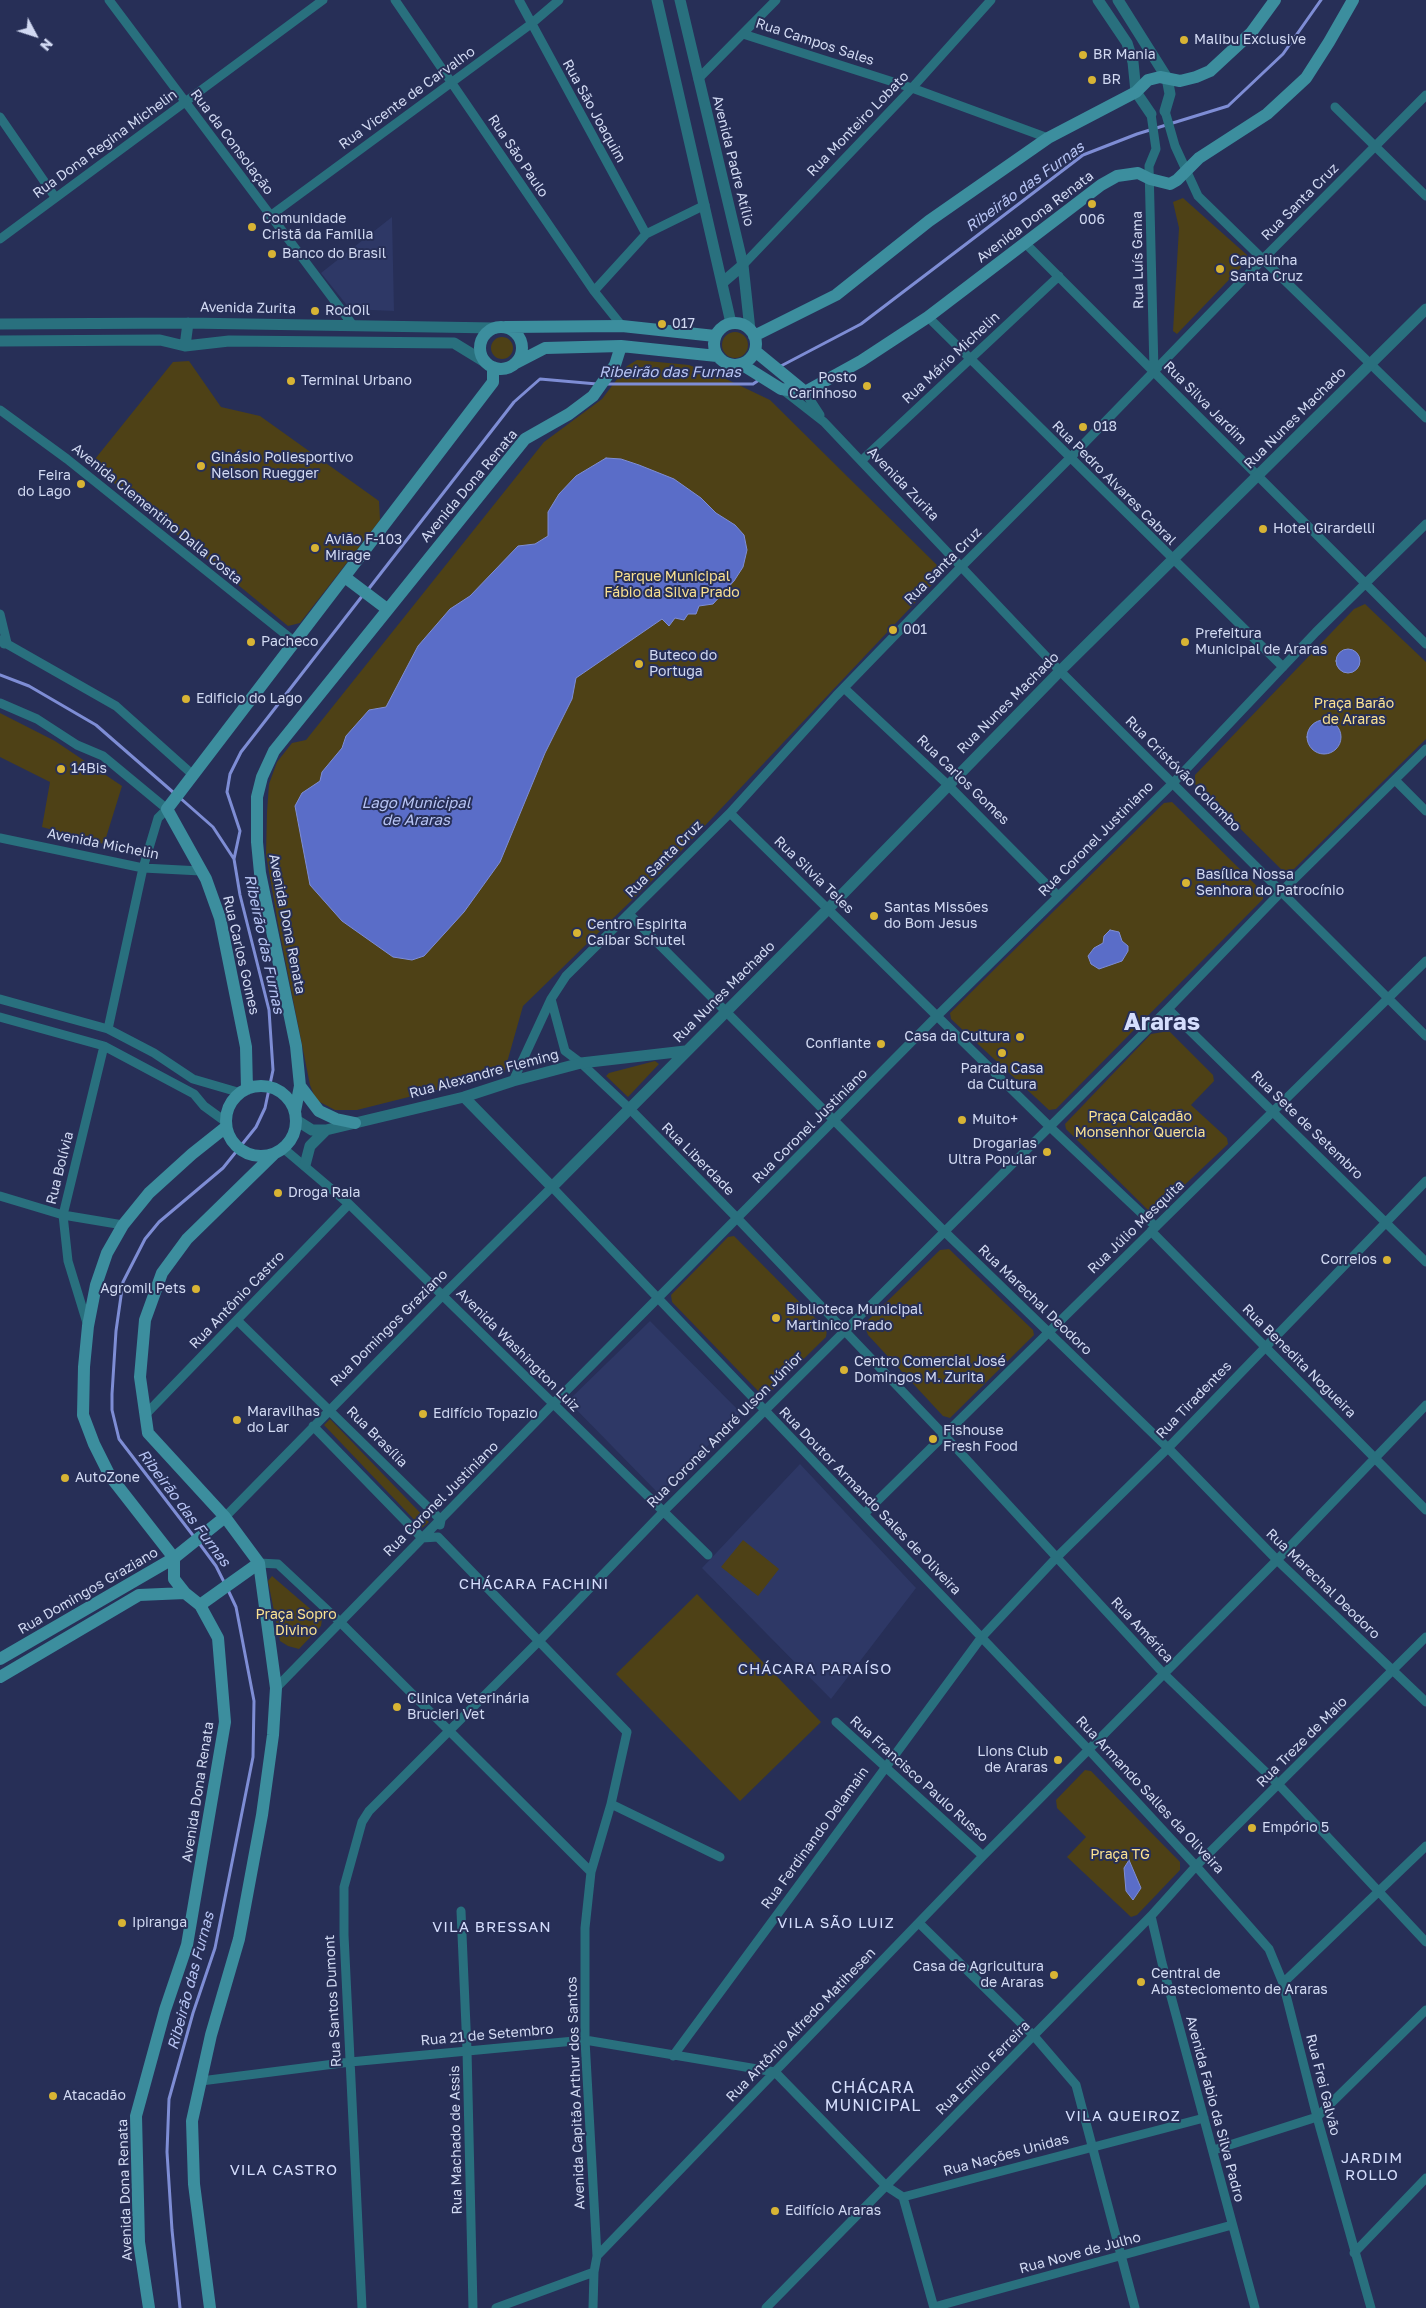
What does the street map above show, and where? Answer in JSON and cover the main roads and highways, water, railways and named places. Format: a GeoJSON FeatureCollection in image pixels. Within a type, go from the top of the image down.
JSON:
{"type":"FeatureCollection","features":[{"type":"Feature","properties":{"kind":"main road"},"geometry":{"type":"LineString","coordinates":[[752,333],[836,296],[929,222],[1048,138],[1136,92],[1148,80],[1167,78],[1180,81],[1210,71],[1251,33],[1276,0]]}},
{"type":"Feature","properties":{"kind":"main road","name":"Avenida Dona Renata"},"geometry":{"type":"LineString","coordinates":[[805,392],[861,361],[928,317],[1101,185],[1117,176],[1138,173],[1150,179],[1170,184],[1199,158],[1267,114],[1306,78],[1353,0]]}},
{"type":"Feature","properties":{"kind":"main road"},"geometry":{"type":"LineString","coordinates":[[755,351],[747,362],[728,364],[717,356],[714,350],[715,336],[724,326],[731,323],[745,325],[752,333],[755,351],[805,392]]}},
{"type":"Feature","properties":{"kind":"main road"},"geometry":{"type":"LineString","coordinates":[[387,609],[350,581],[494,382],[489,365],[482,356],[481,342],[484,336],[500,328],[622,326],[715,336]]}},
{"type":"Feature","properties":{"kind":"main road"},"geometry":{"type":"LineString","coordinates":[[500,328],[512,330],[520,340],[521,353],[514,364]]}},
{"type":"Feature","properties":{"kind":"main road"},"geometry":{"type":"LineString","coordinates":[[489,365],[504,368],[545,348],[621,346],[717,356]]}},
{"type":"Feature","properties":{"kind":"main road","name":"Avenida Dona Renata"},"geometry":{"type":"LineString","coordinates":[[295,1115],[300,1086],[296,1046],[260,873],[257,842],[257,796],[262,777],[274,751],[525,439],[569,414],[593,396],[616,365],[621,346]]}},
{"type":"Feature","properties":{"kind":"main road"},"geometry":{"type":"LineString","coordinates":[[741,364],[781,389],[805,392]]}},
{"type":"Feature","properties":{"kind":"main road","name":"Rua Carlos Gomes"},"geometry":{"type":"LineString","coordinates":[[249,1089],[246,1047],[220,918],[206,879],[167,809],[295,642],[350,581]]}},
{"type":"Feature","properties":{"kind":"main road"},"geometry":{"type":"LineString","coordinates":[[300,1086],[319,1111],[336,1119],[355,1123]]}},
{"type":"Feature","properties":{"kind":"main road"},"geometry":{"type":"LineString","coordinates":[[210,2308],[194,2184],[192,2121],[211,2035],[239,1939],[262,1815],[273,1735],[276,1688],[259,1563],[224,1517],[148,1433],[140,1377],[145,1320],[162,1273],[187,1238],[279,1151],[294,1133],[295,1115],[290,1100],[281,1092],[270,1087],[249,1089],[232,1100],[228,1111],[227,1129],[244,1152],[264,1156],[279,1151]]}},
{"type":"Feature","properties":{"kind":"main road"},"geometry":{"type":"LineString","coordinates":[[174,1558],[110,1476],[83,1415],[84,1367],[88,1326],[96,1285],[107,1253],[123,1225],[149,1193],[192,1154],[227,1129]]}},
{"type":"Feature","properties":{"kind":"main road","name":"Rua Domingos Graziano"},"geometry":{"type":"LineString","coordinates":[[0,1659],[174,1558],[224,1517]]}},
{"type":"Feature","properties":{"kind":"main road","name":"Avenida Dona Renata"},"geometry":{"type":"LineString","coordinates":[[149,2308],[139,2242],[136,2116],[165,2010],[186,1945],[225,1722],[218,1638],[200,1605],[185,1593],[174,1579],[174,1558]]}},
{"type":"Feature","properties":{"kind":"main road"},"geometry":{"type":"LineString","coordinates":[[200,1605],[259,1563]]}},
{"type":"Feature","properties":{"kind":"main road"},"geometry":{"type":"LineString","coordinates":[[0,1677],[139,1595],[185,1593]]}},
{"type":"Feature","properties":{"kind":"water","name":"Lago Municipal de Araras"},"geometry":{"type":"Polygon","coordinates":[[[606,458],[621,459],[674,479],[701,498],[716,513],[735,525],[744,535],[747,550],[743,567],[734,581],[713,604],[699,606],[696,614],[688,614],[684,620],[675,618],[669,626],[662,619],[576,678],[572,699],[545,753],[500,862],[464,912],[424,956],[412,960],[393,957],[342,921],[310,885],[295,806],[302,793],[320,781],[322,772],[342,748],[346,736],[369,710],[386,707],[418,646],[450,609],[470,596],[518,546],[535,544],[548,536],[548,512],[559,494],[576,476],[606,458]]]}},
{"type":"Feature","properties":{"kind":"water"},"geometry":{"type":"Polygon","coordinates":[[[1348,649],[1357,652],[1360,661],[1357,670],[1348,673],[1339,670],[1336,661],[1339,652],[1348,649]]]}},
{"type":"Feature","properties":{"kind":"water"},"geometry":{"type":"Polygon","coordinates":[[[1324,720],[1336,725],[1341,737],[1336,749],[1324,754],[1312,749],[1307,737],[1312,725],[1324,720]]]}},
{"type":"Feature","properties":{"kind":"water"},"geometry":{"type":"Polygon","coordinates":[[[1110,930],[1119,932],[1122,941],[1128,946],[1128,951],[1122,961],[1099,969],[1091,964],[1088,956],[1094,948],[1103,943],[1104,936],[1110,930]]]}},
{"type":"Feature","properties":{"kind":"water"},"geometry":{"type":"Polygon","coordinates":[[[1129,1860],[1141,1888],[1133,1900],[1126,1891],[1124,1868],[1129,1860]]]}},
{"type":"Feature","properties":{"kind":"waterway","name":"Ribeirão das Furnas"},"geometry":{"type":"LineString","coordinates":[[779,367],[861,324],[1083,155],[1137,134],[1228,106],[1283,54],[1321,0]]}},
{"type":"Feature","properties":{"kind":"waterway","name":"Ribeirão das Furnas"},"geometry":{"type":"LineString","coordinates":[[367,591],[514,402],[540,379],[597,384]]}},
{"type":"Feature","properties":{"kind":"waterway","name":"Ribeirão das Furnas"},"geometry":{"type":"LineString","coordinates":[[606,384],[753,384],[759,380]]}},
{"type":"Feature","properties":{"kind":"waterway","name":"Ribeirão das Furnas"},"geometry":{"type":"LineString","coordinates":[[195,1538],[119,1439],[112,1410],[112,1394],[116,1331],[123,1282],[145,1239],[159,1222],[223,1168],[256,1127],[265,1108],[273,1070],[269,1010],[240,895],[234,859],[240,831],[227,792],[230,774],[241,752],[363,595]]}},
{"type":"Feature","properties":{"kind":"waterway","name":"Ribeirão das Furnas"},"geometry":{"type":"LineString","coordinates":[[0,675],[29,686],[96,725],[174,793]]}},
{"type":"Feature","properties":{"kind":"waterway","name":"Ribeirão das Furnas"},"geometry":{"type":"LineString","coordinates":[[179,797],[213,827],[234,859]]}},
{"type":"Feature","properties":{"kind":"waterway","name":"Ribeirão das Furnas"},"geometry":{"type":"LineString","coordinates":[[199,1543],[216,1566],[225,1584]]}},
{"type":"Feature","properties":{"kind":"waterway","name":"Ribeirão das Furnas"},"geometry":{"type":"LineString","coordinates":[[180,2308],[167,2152],[169,2099],[193,2013],[215,1948],[253,1757],[254,1701],[236,1607],[228,1590]]}},
{"type":"Feature","properties":{"kind":"place","name":"Malibu Exclusive"},"geometry":{"type":"Point","coordinates":[1184,40]}},
{"type":"Feature","properties":{"kind":"place","name":"BR Mania"},"geometry":{"type":"Point","coordinates":[1083,55]}},
{"type":"Feature","properties":{"kind":"place","name":"BR"},"geometry":{"type":"Point","coordinates":[1092,80]}},
{"type":"Feature","properties":{"kind":"place","name":"006"},"geometry":{"type":"Point","coordinates":[1092,204]}},
{"type":"Feature","properties":{"kind":"place","name":"Comunidade Cristã da Familia"},"geometry":{"type":"Point","coordinates":[252,227]}},
{"type":"Feature","properties":{"kind":"place","name":"Banco do Brasil"},"geometry":{"type":"Point","coordinates":[272,254]}},
{"type":"Feature","properties":{"kind":"place","name":"Capelinha Santa Cruz"},"geometry":{"type":"Point","coordinates":[1220,269]}},
{"type":"Feature","properties":{"kind":"place","name":"RodOil"},"geometry":{"type":"Point","coordinates":[315,311]}},
{"type":"Feature","properties":{"kind":"place","name":"017"},"geometry":{"type":"Point","coordinates":[662,324]}},
{"type":"Feature","properties":{"kind":"place","name":"Terminal Urbano"},"geometry":{"type":"Point","coordinates":[291,381]}},
{"type":"Feature","properties":{"kind":"place","name":"Posto Carinhoso"},"geometry":{"type":"Point","coordinates":[867,386]}},
{"type":"Feature","properties":{"kind":"place","name":"018"},"geometry":{"type":"Point","coordinates":[1083,427]}},
{"type":"Feature","properties":{"kind":"place","name":"Ginásio Poliesportivo Nelson Ruegger"},"geometry":{"type":"Point","coordinates":[201,466]}},
{"type":"Feature","properties":{"kind":"place","name":"Feira do Lago"},"geometry":{"type":"Point","coordinates":[81,484]}},
{"type":"Feature","properties":{"kind":"place","name":"Hotel Girardelli"},"geometry":{"type":"Point","coordinates":[1263,529]}},
{"type":"Feature","properties":{"kind":"place","name":"Avião F-103 Mirage"},"geometry":{"type":"Point","coordinates":[315,548]}},
{"type":"Feature","properties":{"kind":"place","name":"001"},"geometry":{"type":"Point","coordinates":[893,630]}},
{"type":"Feature","properties":{"kind":"place","name":"Pacheco"},"geometry":{"type":"Point","coordinates":[251,642]}},
{"type":"Feature","properties":{"kind":"place","name":"Prefeitura Municipal de Araras"},"geometry":{"type":"Point","coordinates":[1185,642]}},
{"type":"Feature","properties":{"kind":"place","name":"Buteco do Portuga"},"geometry":{"type":"Point","coordinates":[639,664]}},
{"type":"Feature","properties":{"kind":"place","name":"Edificio do Lago"},"geometry":{"type":"Point","coordinates":[186,699]}},
{"type":"Feature","properties":{"kind":"place","name":"14Bis"},"geometry":{"type":"Point","coordinates":[61,769]}},
{"type":"Feature","properties":{"kind":"place","name":"Basílica Nossa Senhora do Patrocínio"},"geometry":{"type":"Point","coordinates":[1186,883]}},
{"type":"Feature","properties":{"kind":"place","name":"Santas Missões do Bom Jesus"},"geometry":{"type":"Point","coordinates":[874,916]}},
{"type":"Feature","properties":{"kind":"place","name":"Centro Espirita Caibar Schutel"},"geometry":{"type":"Point","coordinates":[577,933]}},
{"type":"Feature","properties":{"kind":"place","name":"Casa da Cultura"},"geometry":{"type":"Point","coordinates":[1020,1037]}},
{"type":"Feature","properties":{"kind":"place","name":"Confiante"},"geometry":{"type":"Point","coordinates":[881,1044]}},
{"type":"Feature","properties":{"kind":"place","name":"Parada Casa da Cultura"},"geometry":{"type":"Point","coordinates":[1002,1053]}},
{"type":"Feature","properties":{"kind":"place","name":"Muito+"},"geometry":{"type":"Point","coordinates":[962,1120]}},
{"type":"Feature","properties":{"kind":"place","name":"Drogarias Ultra Popular"},"geometry":{"type":"Point","coordinates":[1047,1152]}},
{"type":"Feature","properties":{"kind":"place","name":"Droga Raia"},"geometry":{"type":"Point","coordinates":[278,1193]}},
{"type":"Feature","properties":{"kind":"place","name":"Correios"},"geometry":{"type":"Point","coordinates":[1387,1260]}},
{"type":"Feature","properties":{"kind":"place","name":"Agromil Pets"},"geometry":{"type":"Point","coordinates":[196,1289]}},
{"type":"Feature","properties":{"kind":"place","name":"Biblioteca Municipal Martinico Prado"},"geometry":{"type":"Point","coordinates":[776,1318]}},
{"type":"Feature","properties":{"kind":"place","name":"Centro Comercial José Domingos M. Zurita"},"geometry":{"type":"Point","coordinates":[844,1370]}},
{"type":"Feature","properties":{"kind":"place","name":"Edifício Topazio"},"geometry":{"type":"Point","coordinates":[423,1414]}},
{"type":"Feature","properties":{"kind":"place","name":"Maravilhas do Lar"},"geometry":{"type":"Point","coordinates":[237,1420]}},
{"type":"Feature","properties":{"kind":"place","name":"Fishouse Fresh Food"},"geometry":{"type":"Point","coordinates":[933,1439]}},
{"type":"Feature","properties":{"kind":"place","name":"AutoZone"},"geometry":{"type":"Point","coordinates":[65,1478]}},
{"type":"Feature","properties":{"kind":"place","name":"Clinica Veterinária Brucieri Vet"},"geometry":{"type":"Point","coordinates":[397,1707]}},
{"type":"Feature","properties":{"kind":"place","name":"Lions Club de Araras"},"geometry":{"type":"Point","coordinates":[1058,1760]}},
{"type":"Feature","properties":{"kind":"place","name":"Empório 5"},"geometry":{"type":"Point","coordinates":[1252,1828]}},
{"type":"Feature","properties":{"kind":"place","name":"Ipiranga"},"geometry":{"type":"Point","coordinates":[122,1923]}},
{"type":"Feature","properties":{"kind":"place","name":"Casa de Agricultura de Araras"},"geometry":{"type":"Point","coordinates":[1054,1975]}},
{"type":"Feature","properties":{"kind":"place","name":"Central de Abasteciomento de Araras"},"geometry":{"type":"Point","coordinates":[1141,1982]}},
{"type":"Feature","properties":{"kind":"place","name":"Atacadão"},"geometry":{"type":"Point","coordinates":[53,2096]}},
{"type":"Feature","properties":{"kind":"place","name":"Edifício Araras"},"geometry":{"type":"Point","coordinates":[775,2211]}},
{"type":"Feature","properties":{"kind":"district","name":"Araras"},"geometry":{"type":"Point","coordinates":[1162,1022]}},
{"type":"Feature","properties":{"kind":"district","name":"CHÁCARA FACHINI"},"geometry":{"type":"Point","coordinates":[534,1584]}},
{"type":"Feature","properties":{"kind":"district","name":"CHÁCARA PARAÍSO"},"geometry":{"type":"Point","coordinates":[815,1669]}},
{"type":"Feature","properties":{"kind":"district","name":"VILA SÃO LUIZ"},"geometry":{"type":"Point","coordinates":[836,1923]}},
{"type":"Feature","properties":{"kind":"district","name":"VILA BRESSAN"},"geometry":{"type":"Point","coordinates":[492,1927]}},
{"type":"Feature","properties":{"kind":"district","name":"CHÁCARA MUNICIPAL"},"geometry":{"type":"Point","coordinates":[873,2097]}},
{"type":"Feature","properties":{"kind":"district","name":"VILA QUEIROZ"},"geometry":{"type":"Point","coordinates":[1123,2116]}},
{"type":"Feature","properties":{"kind":"district","name":"JARDIM ROLLO"},"geometry":{"type":"Point","coordinates":[1372,2166]}},
{"type":"Feature","properties":{"kind":"district","name":"VILA CASTRO"},"geometry":{"type":"Point","coordinates":[284,2170]}},
{"type":"Feature","properties":{"kind":"park label","name":"Parque Municipal Fábio da Silva Prado"},"geometry":{"type":"Point","coordinates":[672,586]}},
{"type":"Feature","properties":{"kind":"park label","name":"Praça Barão de Araras"},"geometry":{"type":"Point","coordinates":[1354,712]}},
{"type":"Feature","properties":{"kind":"park label","name":"Praça Calçadão Monsenhor Quercia"},"geometry":{"type":"Point","coordinates":[1140,1126]}},
{"type":"Feature","properties":{"kind":"park label","name":"Praça Sopro Divino"},"geometry":{"type":"Point","coordinates":[296,1624]}},
{"type":"Feature","properties":{"kind":"park label","name":"Praça TG"},"geometry":{"type":"Point","coordinates":[1120,1855]}}]}
